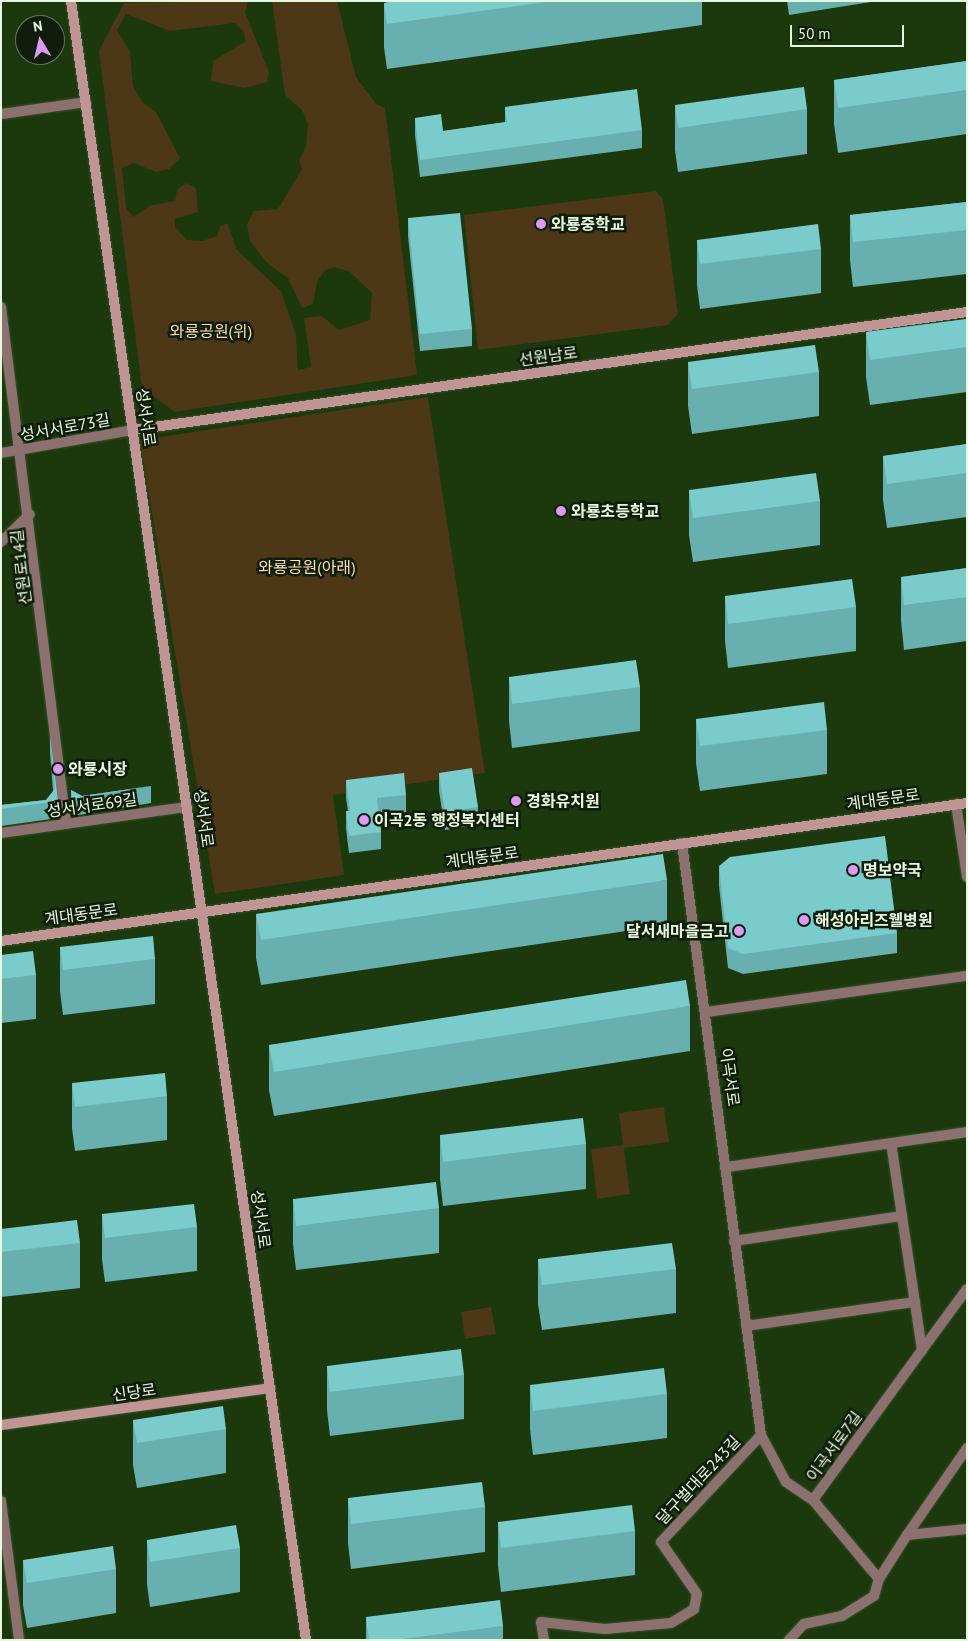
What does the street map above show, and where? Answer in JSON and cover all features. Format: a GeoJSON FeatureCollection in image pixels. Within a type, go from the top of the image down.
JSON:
{"type":"FeatureCollection","features":[{"type":"Feature","properties":{"kind":"main road","name":"성서서로"},"geometry":{"type":"LineString","coordinates":[[71,1],[306,1640]]}},
{"type":"Feature","properties":{"kind":"main road","name":"선원남로"},"geometry":{"type":"LineString","coordinates":[[133,430],[967,312]]}},
{"type":"Feature","properties":{"kind":"main road","name":"계대동문로"},"geometry":{"type":"LineString","coordinates":[[1,941],[962,803]]}},
{"type":"Feature","properties":{"kind":"main road","name":"신당로"},"geometry":{"type":"LineString","coordinates":[[1,1425],[270,1388]]}},
{"type":"Feature","properties":{"kind":"street"},"geometry":{"type":"LineString","coordinates":[[1,114],[86,102]]}},
{"type":"Feature","properties":{"kind":"street","name":"선원로14길"},"geometry":{"type":"LineString","coordinates":[[1,307],[22,449],[66,824]]}},
{"type":"Feature","properties":{"kind":"street","name":"성서서로73길"},"geometry":{"type":"LineString","coordinates":[[1,453],[133,430]]}},
{"type":"Feature","properties":{"kind":"street"},"geometry":{"type":"LineString","coordinates":[[1,542],[30,514]]}},
{"type":"Feature","properties":{"kind":"street"},"geometry":{"type":"LineString","coordinates":[[962,803],[967,878]]}},
{"type":"Feature","properties":{"kind":"street","name":"성서서로69길"},"geometry":{"type":"LineString","coordinates":[[1,833],[187,807]]}},
{"type":"Feature","properties":{"kind":"street","name":"이곡서로"},"geometry":{"type":"LineString","coordinates":[[682,843],[727,1167],[727,1188]]}},
{"type":"Feature","properties":{"kind":"street"},"geometry":{"type":"LineString","coordinates":[[706,1012],[967,976]]}},
{"type":"Feature","properties":{"kind":"street"},"geometry":{"type":"LineString","coordinates":[[727,1167],[967,1132]]}},
{"type":"Feature","properties":{"kind":"street"},"geometry":{"type":"LineString","coordinates":[[891,1143],[922,1350]]}},
{"type":"Feature","properties":{"kind":"street","name":"달구벌대로243길"},"geometry":{"type":"LineString","coordinates":[[544,1640],[541,1622],[614,1628],[671,1623],[694,1610],[697,1594],[661,1542],[761,1435],[727,1188]]}},
{"type":"Feature","properties":{"kind":"street"},"geometry":{"type":"LineString","coordinates":[[734,1241],[902,1216]]}},
{"type":"Feature","properties":{"kind":"street","name":"이곡서로7길"},"geometry":{"type":"LineString","coordinates":[[879,1579],[813,1500],[967,1289]]}},
{"type":"Feature","properties":{"kind":"street"},"geometry":{"type":"LineString","coordinates":[[746,1326],[915,1302]]}},
{"type":"Feature","properties":{"kind":"street"},"geometry":{"type":"LineString","coordinates":[[761,1435],[786,1482],[813,1500]]}},
{"type":"Feature","properties":{"kind":"street"},"geometry":{"type":"LineString","coordinates":[[789,1640],[804,1624],[842,1616],[874,1596],[879,1579],[967,1448]]}},
{"type":"Feature","properties":{"kind":"street"},"geometry":{"type":"LineString","coordinates":[[1,1501],[19,1640]]}},
{"type":"Feature","properties":{"kind":"street"},"geometry":{"type":"LineString","coordinates":[[908,1535],[967,1529]]}},
{"type":"Feature","properties":{"kind":"green space","name":"와룡공원(위)"},"geometry":{"type":"Polygon","coordinates":[[[248,1],[245,12],[269,72],[267,82],[245,88],[211,81],[213,61],[245,42],[244,32],[235,23],[170,31],[126,14],[117,30],[130,52],[133,86],[142,102],[156,112],[180,158],[169,169],[156,172],[134,163],[122,168],[126,208],[133,217],[152,205],[175,201],[177,190],[186,183],[196,188],[198,212],[175,219],[175,227],[187,240],[202,241],[217,236],[220,227],[227,223],[237,250],[281,291],[296,335],[298,370],[311,367],[304,318],[322,316],[339,330],[370,320],[372,293],[350,272],[335,267],[325,270],[317,282],[313,304],[302,308],[288,278],[267,263],[250,241],[247,224],[254,211],[278,209],[302,169],[299,160],[306,146],[308,124],[302,110],[285,95],[272,1],[337,1],[356,77],[376,104],[385,108],[417,375],[175,412],[142,388],[99,51],[124,3],[248,1]]]}},
{"type":"Feature","properties":{"kind":"green space"},"geometry":{"type":"Polygon","coordinates":[[[656,191],[663,199],[678,314],[668,325],[478,350],[464,215],[656,191]]]}},
{"type":"Feature","properties":{"kind":"green space","name":"와룡공원(아래)"},"geometry":{"type":"Polygon","coordinates":[[[428,397],[485,773],[333,795],[344,875],[215,894],[140,440],[428,397]]]}},
{"type":"Feature","properties":{"kind":"green space"},"geometry":{"type":"Polygon","coordinates":[[[664,1107],[669,1142],[624,1148],[630,1194],[597,1199],[591,1149],[623,1145],[619,1113],[664,1107]]]}},
{"type":"Feature","properties":{"kind":"green space"},"geometry":{"type":"Polygon","coordinates":[[[491,1307],[496,1334],[465,1339],[461,1312],[491,1307]]]}},
{"type":"Feature","properties":{"kind":"building"},"geometry":{"type":"Polygon","coordinates":[[[395,1],[553,1],[387,24],[384,3],[395,1]]]}},
{"type":"Feature","properties":{"kind":"building"},"geometry":{"type":"Polygon","coordinates":[[[967,61],[967,90],[838,108],[834,80],[967,61]]]}},
{"type":"Feature","properties":{"kind":"building"},"geometry":{"type":"Polygon","coordinates":[[[804,87],[807,109],[678,128],[675,105],[804,87]]]}},
{"type":"Feature","properties":{"kind":"building"},"geometry":{"type":"Polygon","coordinates":[[[637,89],[642,130],[420,160],[415,118],[441,114],[443,131],[507,122],[505,107],[637,89]]]}},
{"type":"Feature","properties":{"kind":"building"},"geometry":{"type":"Polygon","coordinates":[[[967,202],[967,230],[853,242],[850,215],[967,202]]]}},
{"type":"Feature","properties":{"kind":"building"},"geometry":{"type":"Polygon","coordinates":[[[460,213],[472,329],[420,334],[408,218],[460,213]]]}},
{"type":"Feature","properties":{"kind":"building"},"geometry":{"type":"Polygon","coordinates":[[[818,224],[821,249],[700,264],[697,240],[818,224]]]}},
{"type":"Feature","properties":{"kind":"building"},"geometry":{"type":"Polygon","coordinates":[[[967,319],[967,347],[870,360],[866,332],[967,319]]]}},
{"type":"Feature","properties":{"kind":"building"},"geometry":{"type":"Polygon","coordinates":[[[815,345],[819,372],[692,389],[688,362],[815,345]]]}},
{"type":"Feature","properties":{"kind":"building"},"geometry":{"type":"Polygon","coordinates":[[[967,444],[967,473],[887,484],[883,456],[967,444]]]}},
{"type":"Feature","properties":{"kind":"building"},"geometry":{"type":"Polygon","coordinates":[[[816,473],[820,501],[693,518],[689,490],[816,473]]]}},
{"type":"Feature","properties":{"kind":"building"},"geometry":{"type":"Polygon","coordinates":[[[967,568],[967,597],[904,605],[901,577],[967,568]]]}},
{"type":"Feature","properties":{"kind":"building"},"geometry":{"type":"Polygon","coordinates":[[[852,579],[856,607],[728,624],[725,596],[852,579]]]}},
{"type":"Feature","properties":{"kind":"building"},"geometry":{"type":"Polygon","coordinates":[[[636,660],[640,687],[512,704],[509,677],[636,660]]]}},
{"type":"Feature","properties":{"kind":"building"},"geometry":{"type":"Polygon","coordinates":[[[824,702],[827,730],[700,746],[696,719],[824,702]]]}},
{"type":"Feature","properties":{"kind":"building"},"geometry":{"type":"Polygon","coordinates":[[[50,735],[58,801],[1,809],[1,805],[46,800],[55,789],[50,735]]]}},
{"type":"Feature","properties":{"kind":"building"},"geometry":{"type":"Polygon","coordinates":[[[472,768],[478,807],[445,812],[439,773],[472,768]]]}},
{"type":"Feature","properties":{"kind":"building"},"geometry":{"type":"Polygon","coordinates":[[[404,773],[406,795],[377,798],[381,832],[349,836],[346,811],[350,811],[346,780],[404,773]]]}},
{"type":"Feature","properties":{"kind":"building"},"geometry":{"type":"Polygon","coordinates":[[[151,786],[72,799],[71,790],[82,796],[151,786]]]}},
{"type":"Feature","properties":{"kind":"building"},"geometry":{"type":"Polygon","coordinates":[[[885,836],[897,933],[743,954],[728,948],[719,866],[730,857],[885,836]]]}},
{"type":"Feature","properties":{"kind":"building"},"geometry":{"type":"Polygon","coordinates":[[[663,854],[667,880],[261,940],[256,914],[663,854]]]}},
{"type":"Feature","properties":{"kind":"building"},"geometry":{"type":"Polygon","coordinates":[[[153,936],[155,959],[63,970],[60,947],[153,936]]]}},
{"type":"Feature","properties":{"kind":"building"},"geometry":{"type":"Polygon","coordinates":[[[33,951],[36,975],[1,979],[1,955],[33,951]]]}},
{"type":"Feature","properties":{"kind":"building"},"geometry":{"type":"Polygon","coordinates":[[[686,980],[690,1006],[274,1072],[269,1045],[686,980]]]}},
{"type":"Feature","properties":{"kind":"building"},"geometry":{"type":"Polygon","coordinates":[[[165,1073],[167,1096],[75,1107],[72,1083],[165,1073]]]}},
{"type":"Feature","properties":{"kind":"building"},"geometry":{"type":"Polygon","coordinates":[[[583,1118],[586,1144],[443,1162],[440,1135],[583,1118]]]}},
{"type":"Feature","properties":{"kind":"building"},"geometry":{"type":"Polygon","coordinates":[[[436,1182],[439,1208],[296,1226],[293,1199],[436,1182]]]}},
{"type":"Feature","properties":{"kind":"building"},"geometry":{"type":"Polygon","coordinates":[[[194,1204],[197,1227],[105,1238],[102,1214],[194,1204]]]}},
{"type":"Feature","properties":{"kind":"building"},"geometry":{"type":"Polygon","coordinates":[[[77,1220],[80,1243],[1,1252],[1,1229],[77,1220]]]}},
{"type":"Feature","properties":{"kind":"building"},"geometry":{"type":"Polygon","coordinates":[[[672,1243],[676,1269],[542,1285],[538,1259],[672,1243]]]}},
{"type":"Feature","properties":{"kind":"building"},"geometry":{"type":"Polygon","coordinates":[[[461,1349],[464,1375],[330,1392],[327,1366],[461,1349]]]}},
{"type":"Feature","properties":{"kind":"building"},"geometry":{"type":"Polygon","coordinates":[[[664,1368],[667,1394],[533,1411],[530,1385],[664,1368]]]}},
{"type":"Feature","properties":{"kind":"building"},"geometry":{"type":"Polygon","coordinates":[[[223,1406],[226,1429],[137,1443],[133,1420],[223,1406]]]}},
{"type":"Feature","properties":{"kind":"building"},"geometry":{"type":"Polygon","coordinates":[[[482,1482],[485,1507],[351,1524],[348,1498],[482,1482]]]}},
{"type":"Feature","properties":{"kind":"building"},"geometry":{"type":"Polygon","coordinates":[[[632,1505],[635,1531],[501,1548],[498,1522],[632,1505]]]}},
{"type":"Feature","properties":{"kind":"building"},"geometry":{"type":"Polygon","coordinates":[[[236,1525],[240,1548],[150,1562],[147,1540],[236,1525]]]}},
{"type":"Feature","properties":{"kind":"building"},"geometry":{"type":"Polygon","coordinates":[[[113,1546],[116,1569],[27,1583],[23,1560],[113,1546]]]}},
{"type":"Feature","properties":{"kind":"building"},"geometry":{"type":"Polygon","coordinates":[[[500,1600],[503,1626],[394,1640],[369,1640],[366,1617],[500,1600]]]}},
{"type":"Feature","properties":{"kind":"place","name":"와룡중학교"},"geometry":{"type":"Point","coordinates":[541,224]}},
{"type":"Feature","properties":{"kind":"place","name":"와룡초등학교"},"geometry":{"type":"Point","coordinates":[561,511]}},
{"type":"Feature","properties":{"kind":"place","name":"와룡시장"},"geometry":{"type":"Point","coordinates":[58,769]}},
{"type":"Feature","properties":{"kind":"place","name":"경화유치원"},"geometry":{"type":"Point","coordinates":[516,801]}},
{"type":"Feature","properties":{"kind":"place","name":"이곡2동 행정복지센터"},"geometry":{"type":"Point","coordinates":[364,820]}},
{"type":"Feature","properties":{"kind":"place","name":"명보약국"},"geometry":{"type":"Point","coordinates":[853,870]}},
{"type":"Feature","properties":{"kind":"place","name":"해성아리즈웰병원"},"geometry":{"type":"Point","coordinates":[804,920]}},
{"type":"Feature","properties":{"kind":"place","name":"달서새마을금고"},"geometry":{"type":"Point","coordinates":[739,931]}}]}
